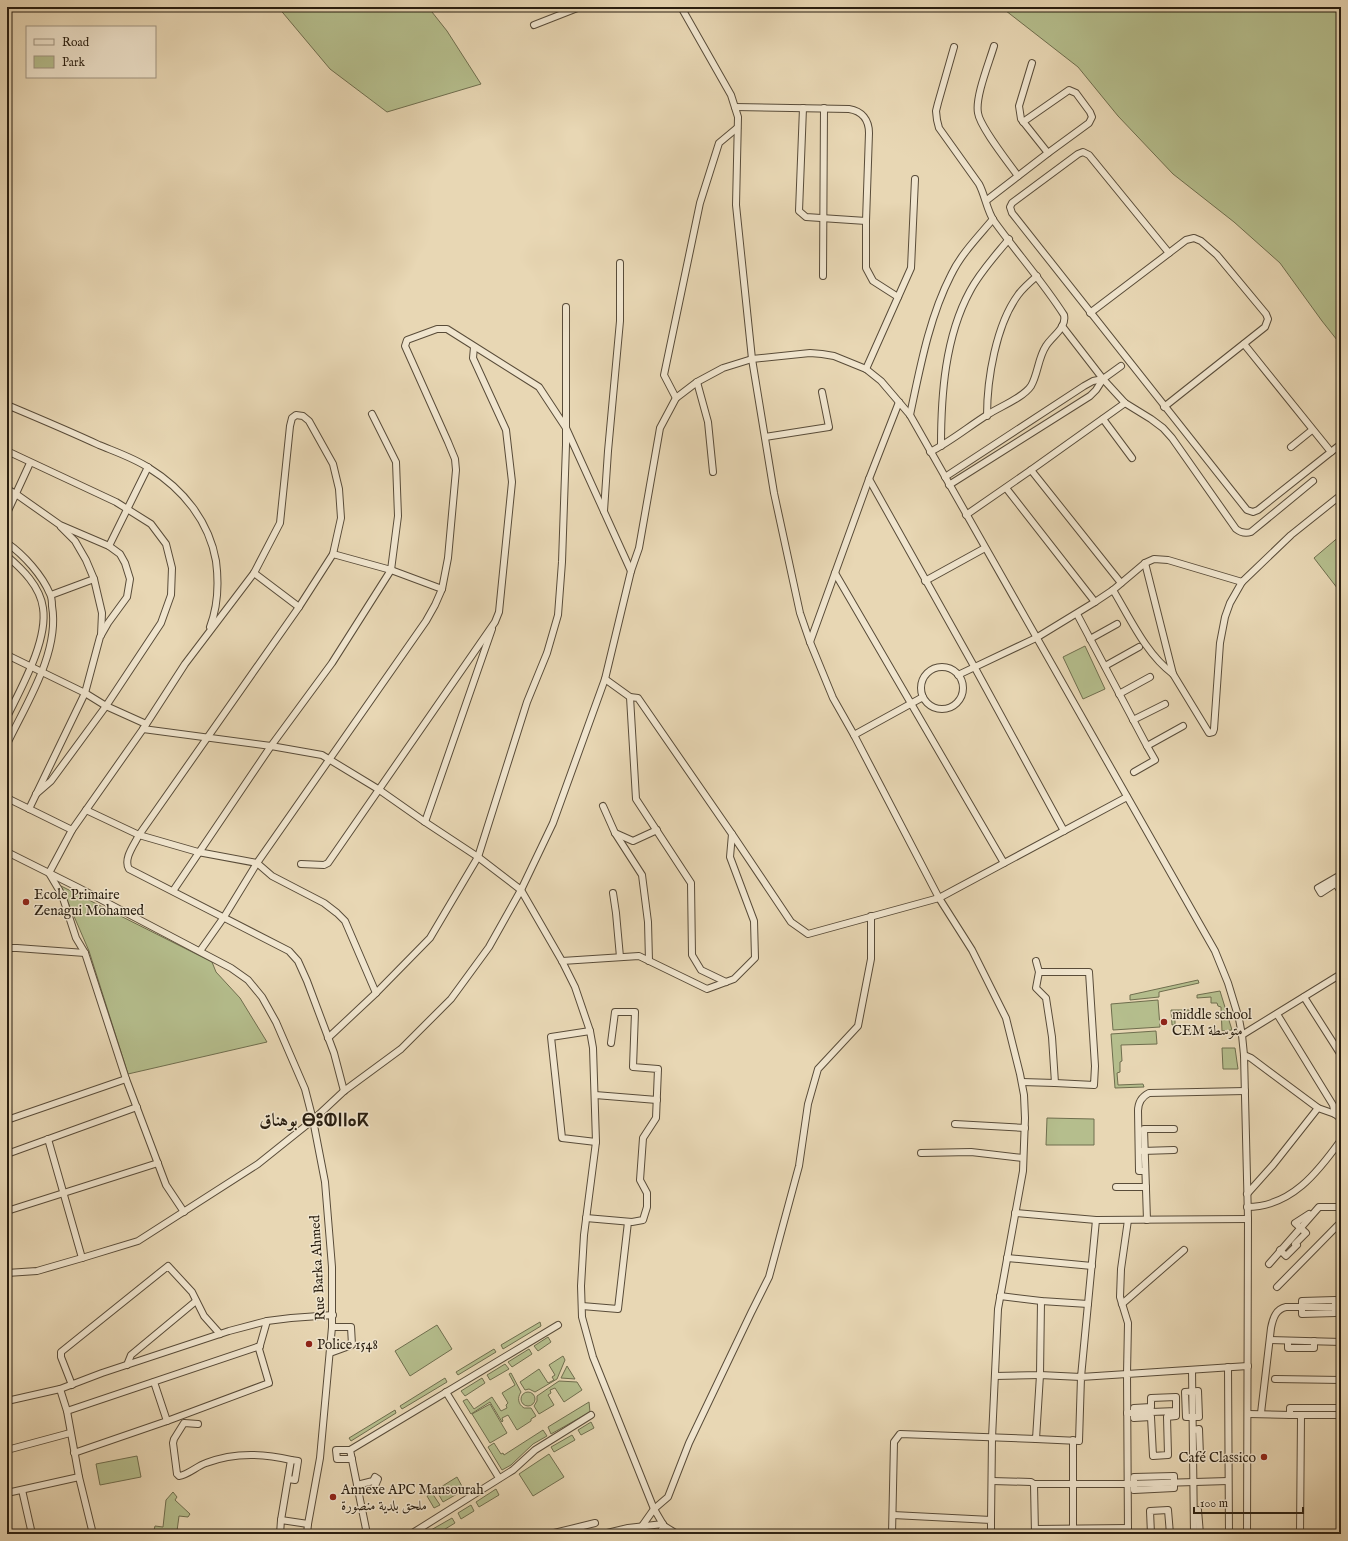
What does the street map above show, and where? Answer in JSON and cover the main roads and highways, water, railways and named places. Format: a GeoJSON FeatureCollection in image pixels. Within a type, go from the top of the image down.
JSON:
{"type":"FeatureCollection","features":[{"type":"Feature","properties":{"kind":"place","name":"Ecole Primaire Zenagui Mohamed"},"geometry":{"type":"Point","coordinates":[26,902]}},
{"type":"Feature","properties":{"kind":"place","name":"middle school CEM متوسطة"},"geometry":{"type":"Point","coordinates":[1164,1022]}},
{"type":"Feature","properties":{"kind":"place","name":"Police 1548"},"geometry":{"type":"Point","coordinates":[309,1344]}},
{"type":"Feature","properties":{"kind":"place","name":"Café Classico"},"geometry":{"type":"Point","coordinates":[1264,1457]}},
{"type":"Feature","properties":{"kind":"place","name":"Annexe APC Mansourah ملحق بلدية منصورة"},"geometry":{"type":"Point","coordinates":[333,1497]}},
{"type":"Feature","properties":{"kind":"district","name":"بوهناق ⴱⵓⵀⵏⵏⴰⴽ"},"geometry":{"type":"Point","coordinates":[314,1120]}}]}
